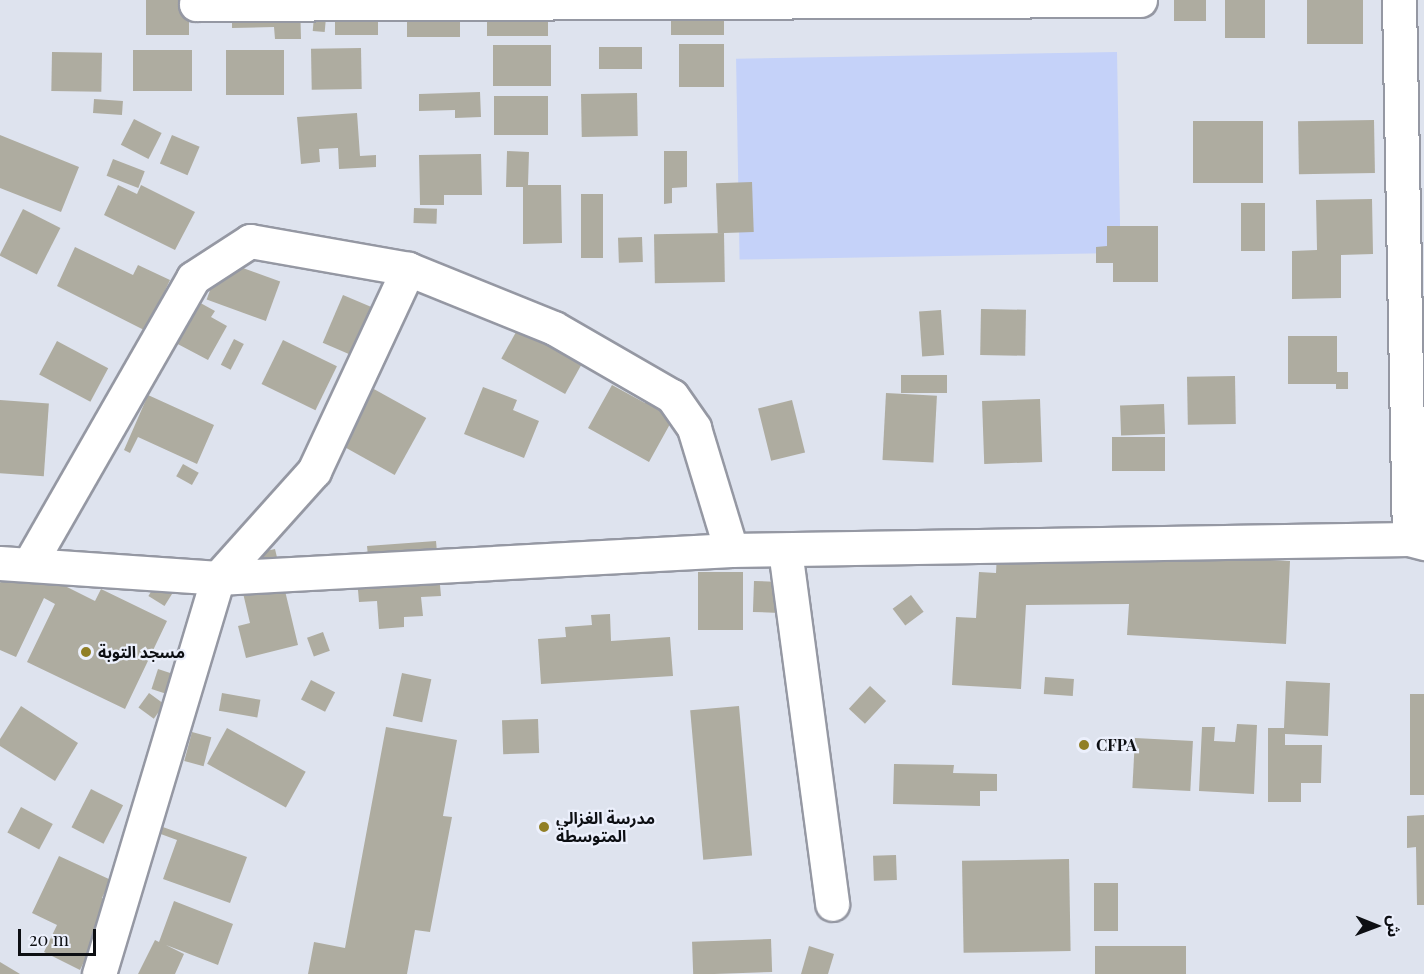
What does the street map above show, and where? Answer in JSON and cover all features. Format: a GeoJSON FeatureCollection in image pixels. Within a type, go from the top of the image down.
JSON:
{"type":"FeatureCollection","features":[{"type":"Feature","properties":{"kind":"street"},"geometry":{"type":"LineString","coordinates":[[201,0],[196,4],[1140,0]]}},
{"type":"Feature","properties":{"kind":"street"},"geometry":{"type":"LineString","coordinates":[[731,550],[694,428],[672,396],[554,328],[408,268],[250,241],[193,278],[15,563],[218,578],[731,550],[1417,541],[1399,0]]}},
{"type":"Feature","properties":{"kind":"street"},"geometry":{"type":"LineString","coordinates":[[99,974],[218,578],[314,471],[408,268]]}},
{"type":"Feature","properties":{"kind":"street"},"geometry":{"type":"LineString","coordinates":[[785,550],[832,904]]}},
{"type":"Feature","properties":{"kind":"shaded area"},"geometry":{"type":"Polygon","coordinates":[[[1117,52],[1121,253],[740,260],[736,59],[1117,52]]]}},
{"type":"Feature","properties":{"kind":"building"},"geometry":{"type":"Polygon","coordinates":[[[146,0],[189,0],[189,35],[146,35],[146,0]]]}},
{"type":"Feature","properties":{"kind":"building"},"geometry":{"type":"Polygon","coordinates":[[[232,0],[300,0],[301,39],[275,39],[274,27],[232,28],[232,0]]]}},
{"type":"Feature","properties":{"kind":"building"},"geometry":{"type":"Polygon","coordinates":[[[335,0],[378,0],[378,35],[335,35],[335,0]]]}},
{"type":"Feature","properties":{"kind":"building"},"geometry":{"type":"Polygon","coordinates":[[[407,0],[460,0],[460,37],[407,37],[407,0]]]}},
{"type":"Feature","properties":{"kind":"building"},"geometry":{"type":"Polygon","coordinates":[[[487,0],[548,0],[548,36],[487,36],[487,0]]]}},
{"type":"Feature","properties":{"kind":"building"},"geometry":{"type":"Polygon","coordinates":[[[671,0],[724,0],[724,35],[671,35],[671,0]]]}},
{"type":"Feature","properties":{"kind":"building"},"geometry":{"type":"Polygon","coordinates":[[[1174,0],[1206,0],[1206,21],[1174,21],[1174,0]]]}},
{"type":"Feature","properties":{"kind":"building"},"geometry":{"type":"Polygon","coordinates":[[[1225,0],[1265,0],[1265,38],[1225,38],[1225,0]]]}},
{"type":"Feature","properties":{"kind":"building"},"geometry":{"type":"Polygon","coordinates":[[[1307,0],[1363,0],[1363,44],[1307,44],[1307,0]]]}},
{"type":"Feature","properties":{"kind":"building"},"geometry":{"type":"Polygon","coordinates":[[[315,5],[327,6],[325,32],[313,31],[315,5]]]}},
{"type":"Feature","properties":{"kind":"building"},"geometry":{"type":"Polygon","coordinates":[[[679,44],[724,44],[724,87],[679,87],[679,44]]]}},
{"type":"Feature","properties":{"kind":"building"},"geometry":{"type":"Polygon","coordinates":[[[493,45],[551,45],[551,86],[493,86],[493,45]]]}},
{"type":"Feature","properties":{"kind":"building"},"geometry":{"type":"Polygon","coordinates":[[[599,47],[642,47],[642,69],[599,69],[599,47]]]}},
{"type":"Feature","properties":{"kind":"building"},"geometry":{"type":"Polygon","coordinates":[[[361,48],[362,89],[312,90],[311,49],[361,48]]]}},
{"type":"Feature","properties":{"kind":"building"},"geometry":{"type":"Polygon","coordinates":[[[133,50],[192,50],[192,91],[133,91],[133,50]]]}},
{"type":"Feature","properties":{"kind":"building"},"geometry":{"type":"Polygon","coordinates":[[[226,50],[284,50],[284,95],[226,95],[226,50]]]}},
{"type":"Feature","properties":{"kind":"building"},"geometry":{"type":"Polygon","coordinates":[[[52,52],[102,53],[101,92],[51,91],[52,52]]]}},
{"type":"Feature","properties":{"kind":"building"},"geometry":{"type":"Polygon","coordinates":[[[480,92],[481,117],[455,118],[455,110],[419,111],[419,94],[480,92]]]}},
{"type":"Feature","properties":{"kind":"building"},"geometry":{"type":"Polygon","coordinates":[[[637,93],[638,136],[582,137],[581,94],[637,93]]]}},
{"type":"Feature","properties":{"kind":"building"},"geometry":{"type":"Polygon","coordinates":[[[494,96],[548,96],[548,135],[494,135],[494,96]]]}},
{"type":"Feature","properties":{"kind":"building"},"geometry":{"type":"Polygon","coordinates":[[[94,99],[123,101],[122,115],[93,113],[94,99]]]}},
{"type":"Feature","properties":{"kind":"building"},"geometry":{"type":"Polygon","coordinates":[[[357,113],[360,156],[376,155],[376,167],[339,169],[338,148],[319,149],[320,162],[301,164],[297,117],[357,113]]]}},
{"type":"Feature","properties":{"kind":"building"},"geometry":{"type":"Polygon","coordinates":[[[134,119],[162,133],[148,159],[121,145],[134,119]]]}},
{"type":"Feature","properties":{"kind":"building"},"geometry":{"type":"Polygon","coordinates":[[[1374,120],[1375,173],[1299,174],[1298,121],[1374,120]]]}},
{"type":"Feature","properties":{"kind":"building"},"geometry":{"type":"Polygon","coordinates":[[[1193,121],[1263,121],[1263,183],[1193,183],[1193,121]]]}},
{"type":"Feature","properties":{"kind":"building"},"geometry":{"type":"Polygon","coordinates":[[[0,135],[79,167],[61,212],[0,188],[0,135]]]}},
{"type":"Feature","properties":{"kind":"building"},"geometry":{"type":"Polygon","coordinates":[[[172,135],[200,147],[188,175],[160,164],[172,135]]]}},
{"type":"Feature","properties":{"kind":"building"},"geometry":{"type":"Polygon","coordinates":[[[507,151],[529,152],[528,185],[561,185],[562,243],[523,244],[523,187],[506,187],[507,151]]]}},
{"type":"Feature","properties":{"kind":"building"},"geometry":{"type":"Polygon","coordinates":[[[664,151],[687,151],[687,187],[672,188],[672,203],[664,204],[664,151]]]}},
{"type":"Feature","properties":{"kind":"building"},"geometry":{"type":"Polygon","coordinates":[[[481,154],[482,195],[444,195],[444,205],[420,205],[419,155],[481,154]]]}},
{"type":"Feature","properties":{"kind":"building"},"geometry":{"type":"Polygon","coordinates":[[[113,159],[145,171],[138,188],[107,176],[113,159]]]}},
{"type":"Feature","properties":{"kind":"building"},"geometry":{"type":"Polygon","coordinates":[[[752,182],[754,232],[718,233],[716,183],[752,182]]]}},
{"type":"Feature","properties":{"kind":"building"},"geometry":{"type":"Polygon","coordinates":[[[118,185],[137,194],[141,185],[195,212],[175,250],[104,215],[118,185]]]}},
{"type":"Feature","properties":{"kind":"building"},"geometry":{"type":"Polygon","coordinates":[[[581,194],[603,194],[603,258],[581,258],[581,194]]]}},
{"type":"Feature","properties":{"kind":"building"},"geometry":{"type":"Polygon","coordinates":[[[1372,199],[1373,254],[1341,255],[1341,298],[1292,299],[1292,251],[1317,250],[1316,200],[1372,199]]]}},
{"type":"Feature","properties":{"kind":"building"},"geometry":{"type":"Polygon","coordinates":[[[1241,203],[1265,203],[1265,251],[1241,251],[1241,203]]]}},
{"type":"Feature","properties":{"kind":"building"},"geometry":{"type":"Polygon","coordinates":[[[414,208],[437,209],[436,224],[413,223],[414,208]]]}},
{"type":"Feature","properties":{"kind":"building"},"geometry":{"type":"Polygon","coordinates":[[[23,209],[60,228],[37,274],[0,256],[23,209]]]}},
{"type":"Feature","properties":{"kind":"building"},"geometry":{"type":"Polygon","coordinates":[[[1107,226],[1158,226],[1158,282],[1113,282],[1113,263],[1096,263],[1096,247],[1107,246],[1107,226]]]}},
{"type":"Feature","properties":{"kind":"building"},"geometry":{"type":"Polygon","coordinates":[[[724,233],[725,282],[655,283],[654,234],[724,233]]]}},
{"type":"Feature","properties":{"kind":"building"},"geometry":{"type":"Polygon","coordinates":[[[642,237],[643,262],[619,263],[618,238],[642,237]]]}},
{"type":"Feature","properties":{"kind":"building"},"geometry":{"type":"Polygon","coordinates":[[[75,247],[133,275],[138,265],[170,280],[146,331],[57,286],[75,247]]]}},
{"type":"Feature","properties":{"kind":"building"},"geometry":{"type":"Polygon","coordinates":[[[221,260],[280,282],[266,321],[207,299],[221,260]]]}},
{"type":"Feature","properties":{"kind":"building"},"geometry":{"type":"Polygon","coordinates":[[[343,295],[374,308],[354,356],[323,343],[343,295]]]}},
{"type":"Feature","properties":{"kind":"building"},"geometry":{"type":"Polygon","coordinates":[[[195,300],[215,311],[211,317],[227,326],[208,360],[172,341],[195,300]]]}},
{"type":"Feature","properties":{"kind":"building"},"geometry":{"type":"Polygon","coordinates":[[[981,309],[1026,310],[1025,356],[980,355],[981,309]]]}},
{"type":"Feature","properties":{"kind":"building"},"geometry":{"type":"Polygon","coordinates":[[[941,310],[944,355],[922,356],[919,312],[941,310]]]}},
{"type":"Feature","properties":{"kind":"building"},"geometry":{"type":"Polygon","coordinates":[[[526,314],[590,349],[565,394],[501,359],[526,314]]]}},
{"type":"Feature","properties":{"kind":"building"},"geometry":{"type":"Polygon","coordinates":[[[1288,336],[1337,336],[1337,372],[1348,372],[1348,389],[1336,389],[1336,384],[1288,384],[1288,336]]]}},
{"type":"Feature","properties":{"kind":"building"},"geometry":{"type":"Polygon","coordinates":[[[234,339],[244,344],[231,370],[221,365],[234,339]]]}},
{"type":"Feature","properties":{"kind":"building"},"geometry":{"type":"Polygon","coordinates":[[[283,340],[337,366],[315,410],[262,384],[283,340]]]}},
{"type":"Feature","properties":{"kind":"building"},"geometry":{"type":"Polygon","coordinates":[[[57,341],[108,368],[90,402],[39,375],[57,341]]]}},
{"type":"Feature","properties":{"kind":"building"},"geometry":{"type":"Polygon","coordinates":[[[901,375],[947,375],[947,393],[901,393],[901,375]]]}},
{"type":"Feature","properties":{"kind":"building"},"geometry":{"type":"Polygon","coordinates":[[[1235,376],[1236,424],[1188,425],[1187,377],[1235,376]]]}},
{"type":"Feature","properties":{"kind":"building"},"geometry":{"type":"Polygon","coordinates":[[[612,385],[645,403],[652,390],[680,406],[649,462],[588,428],[612,385]]]}},
{"type":"Feature","properties":{"kind":"building"},"geometry":{"type":"Polygon","coordinates":[[[483,387],[517,400],[513,410],[539,421],[524,458],[464,434],[483,387]]]}},
{"type":"Feature","properties":{"kind":"building"},"geometry":{"type":"Polygon","coordinates":[[[372,388],[426,418],[395,475],[340,445],[372,388]]]}},
{"type":"Feature","properties":{"kind":"building"},"geometry":{"type":"Polygon","coordinates":[[[886,393],[937,396],[933,463],[882,460],[886,393]]]}},
{"type":"Feature","properties":{"kind":"building"},"geometry":{"type":"Polygon","coordinates":[[[148,395],[214,425],[197,464],[138,437],[130,453],[124,450],[148,395]]]}},
{"type":"Feature","properties":{"kind":"building"},"geometry":{"type":"Polygon","coordinates":[[[1040,399],[1042,462],[984,464],[982,401],[1040,399]]]}},
{"type":"Feature","properties":{"kind":"building"},"geometry":{"type":"Polygon","coordinates":[[[0,400],[49,403],[44,476],[0,473],[0,400]]]}},
{"type":"Feature","properties":{"kind":"building"},"geometry":{"type":"Polygon","coordinates":[[[792,400],[805,452],[771,461],[758,408],[792,400]]]}},
{"type":"Feature","properties":{"kind":"building"},"geometry":{"type":"Polygon","coordinates":[[[1164,404],[1165,434],[1121,436],[1120,406],[1164,404]]]}},
{"type":"Feature","properties":{"kind":"building"},"geometry":{"type":"Polygon","coordinates":[[[1112,437],[1165,437],[1165,471],[1112,471],[1112,437]]]}},
{"type":"Feature","properties":{"kind":"building"},"geometry":{"type":"Polygon","coordinates":[[[183,464],[199,473],[192,485],[176,476],[183,464]]]}},
{"type":"Feature","properties":{"kind":"building"},"geometry":{"type":"Polygon","coordinates":[[[436,541],[441,596],[421,597],[423,616],[404,617],[404,627],[379,629],[377,601],[359,602],[357,578],[370,577],[367,546],[436,541]]]}},
{"type":"Feature","properties":{"kind":"building"},"geometry":{"type":"Polygon","coordinates":[[[275,549],[298,645],[246,658],[238,626],[250,623],[243,593],[249,555],[275,549]]]}},
{"type":"Feature","properties":{"kind":"building"},"geometry":{"type":"Polygon","coordinates":[[[997,552],[1127,552],[1290,561],[1286,644],[1127,635],[1129,604],[1026,605],[1021,689],[952,685],[956,617],[976,618],[979,572],[996,573],[997,552]]]}},
{"type":"Feature","properties":{"kind":"building"},"geometry":{"type":"Polygon","coordinates":[[[11,559],[95,601],[101,589],[167,621],[125,709],[27,662],[55,604],[44,598],[16,657],[0,650],[0,583],[11,559]]]}},
{"type":"Feature","properties":{"kind":"building"},"geometry":{"type":"Polygon","coordinates":[[[698,572],[743,572],[743,630],[698,630],[698,572]]]}},
{"type":"Feature","properties":{"kind":"building"},"geometry":{"type":"Polygon","coordinates":[[[159,579],[175,589],[165,606],[148,596],[159,579]]]}},
{"type":"Feature","properties":{"kind":"building"},"geometry":{"type":"Polygon","coordinates":[[[754,581],[781,582],[780,613],[753,612],[754,581]]]}},
{"type":"Feature","properties":{"kind":"building"},"geometry":{"type":"Polygon","coordinates":[[[911,595],[924,612],[905,626],[893,609],[911,595]]]}},
{"type":"Feature","properties":{"kind":"building"},"geometry":{"type":"Polygon","coordinates":[[[610,614],[611,641],[670,637],[673,676],[541,684],[538,639],[566,637],[565,627],[592,625],[591,615],[610,614]]]}},
{"type":"Feature","properties":{"kind":"building"},"geometry":{"type":"Polygon","coordinates":[[[323,632],[330,651],[314,657],[307,638],[323,632]]]}},
{"type":"Feature","properties":{"kind":"building"},"geometry":{"type":"Polygon","coordinates":[[[158,669],[177,675],[171,695],[152,689],[158,669]]]}},
{"type":"Feature","properties":{"kind":"building"},"geometry":{"type":"Polygon","coordinates":[[[402,673],[431,679],[422,722],[393,716],[402,673]]]}},
{"type":"Feature","properties":{"kind":"building"},"geometry":{"type":"Polygon","coordinates":[[[1045,677],[1074,679],[1073,696],[1044,694],[1045,677]]]}},
{"type":"Feature","properties":{"kind":"building"},"geometry":{"type":"Polygon","coordinates":[[[311,680],[335,692],[325,712],[301,700],[311,680]]]}},
{"type":"Feature","properties":{"kind":"building"},"geometry":{"type":"Polygon","coordinates":[[[1286,681],[1330,683],[1328,736],[1285,734],[1285,745],[1322,745],[1321,783],[1301,783],[1301,802],[1268,802],[1268,728],[1284,728],[1286,681]]]}},
{"type":"Feature","properties":{"kind":"building"},"geometry":{"type":"Polygon","coordinates":[[[870,686],[886,701],[865,724],[849,709],[870,686]]]}},
{"type":"Feature","properties":{"kind":"building"},"geometry":{"type":"Polygon","coordinates":[[[149,693],[164,704],[154,719],[138,708],[149,693]]]}},
{"type":"Feature","properties":{"kind":"building"},"geometry":{"type":"Polygon","coordinates":[[[222,693],[260,700],[257,717],[219,711],[222,693]]]}},
{"type":"Feature","properties":{"kind":"building"},"geometry":{"type":"Polygon","coordinates":[[[1410,694],[1424,694],[1424,795],[1410,795],[1410,694]]]}},
{"type":"Feature","properties":{"kind":"building"},"geometry":{"type":"Polygon","coordinates":[[[21,706],[78,743],[55,781],[0,746],[0,739],[21,706]]]}},
{"type":"Feature","properties":{"kind":"building"},"geometry":{"type":"Polygon","coordinates":[[[739,706],[752,855],[703,860],[690,710],[739,706]]]}},
{"type":"Feature","properties":{"kind":"building"},"geometry":{"type":"Polygon","coordinates":[[[538,719],[539,753],[503,754],[502,720],[538,719]]]}},
{"type":"Feature","properties":{"kind":"building"},"geometry":{"type":"Polygon","coordinates":[[[1237,724],[1257,725],[1254,794],[1199,791],[1202,727],[1215,727],[1214,741],[1235,742],[1237,724]]]}},
{"type":"Feature","properties":{"kind":"building"},"geometry":{"type":"Polygon","coordinates":[[[386,727],[457,740],[443,816],[452,817],[430,932],[415,930],[407,974],[308,974],[314,942],[345,948],[386,727]]]}},
{"type":"Feature","properties":{"kind":"building"},"geometry":{"type":"Polygon","coordinates":[[[227,728],[306,772],[286,807],[207,764],[227,728]]]}},
{"type":"Feature","properties":{"kind":"building"},"geometry":{"type":"Polygon","coordinates":[[[192,732],[211,737],[204,766],[184,761],[192,732]]]}},
{"type":"Feature","properties":{"kind":"building"},"geometry":{"type":"Polygon","coordinates":[[[1135,738],[1193,741],[1190,791],[1132,788],[1135,738]]]}},
{"type":"Feature","properties":{"kind":"building"},"geometry":{"type":"Polygon","coordinates":[[[894,764],[954,765],[953,773],[997,774],[997,791],[980,791],[980,806],[893,804],[894,764]]]}},
{"type":"Feature","properties":{"kind":"building"},"geometry":{"type":"Polygon","coordinates":[[[91,789],[123,805],[104,844],[71,827],[91,789]]]}},
{"type":"Feature","properties":{"kind":"building"},"geometry":{"type":"Polygon","coordinates":[[[21,807],[53,824],[39,850],[7,833],[21,807]]]}},
{"type":"Feature","properties":{"kind":"building"},"geometry":{"type":"Polygon","coordinates":[[[1424,815],[1424,905],[1417,905],[1416,847],[1407,848],[1407,816],[1424,815]]]}},
{"type":"Feature","properties":{"kind":"building"},"geometry":{"type":"Polygon","coordinates":[[[160,826],[247,857],[230,903],[163,879],[177,840],[158,833],[160,826]]]}},
{"type":"Feature","properties":{"kind":"building"},"geometry":{"type":"Polygon","coordinates":[[[896,855],[897,880],[874,881],[873,856],[896,855]]]}},
{"type":"Feature","properties":{"kind":"building"},"geometry":{"type":"Polygon","coordinates":[[[59,856],[111,880],[102,898],[112,903],[80,970],[44,952],[57,925],[32,913],[59,856]]]}},
{"type":"Feature","properties":{"kind":"building"},"geometry":{"type":"Polygon","coordinates":[[[1069,859],[1071,951],[964,953],[962,861],[1069,859]]]}},
{"type":"Feature","properties":{"kind":"building"},"geometry":{"type":"Polygon","coordinates":[[[1094,883],[1118,883],[1118,931],[1094,931],[1094,883]]]}},
{"type":"Feature","properties":{"kind":"building"},"geometry":{"type":"Polygon","coordinates":[[[174,901],[233,924],[218,965],[166,945],[184,954],[175,974],[138,974],[155,940],[159,942],[174,901]]]}},
{"type":"Feature","properties":{"kind":"building"},"geometry":{"type":"Polygon","coordinates":[[[771,939],[772,972],[693,974],[692,942],[771,939]]]}},
{"type":"Feature","properties":{"kind":"building"},"geometry":{"type":"Polygon","coordinates":[[[809,946],[834,954],[828,974],[801,974],[809,946]]]}},
{"type":"Feature","properties":{"kind":"building"},"geometry":{"type":"Polygon","coordinates":[[[1095,946],[1186,946],[1186,974],[1095,974],[1095,946]]]}},
{"type":"Feature","properties":{"kind":"building"},"geometry":{"type":"Polygon","coordinates":[[[0,962],[20,974],[0,974],[0,962]]]}},
{"type":"Feature","properties":{"kind":"place","name":"مسجد التوبة"},"geometry":{"type":"Point","coordinates":[86,652]}},
{"type":"Feature","properties":{"kind":"place","name":"CFPA"},"geometry":{"type":"Point","coordinates":[1084,745]}},
{"type":"Feature","properties":{"kind":"place","name":"مدرسة الغزالي المتوسطة"},"geometry":{"type":"Point","coordinates":[544,827]}}]}
